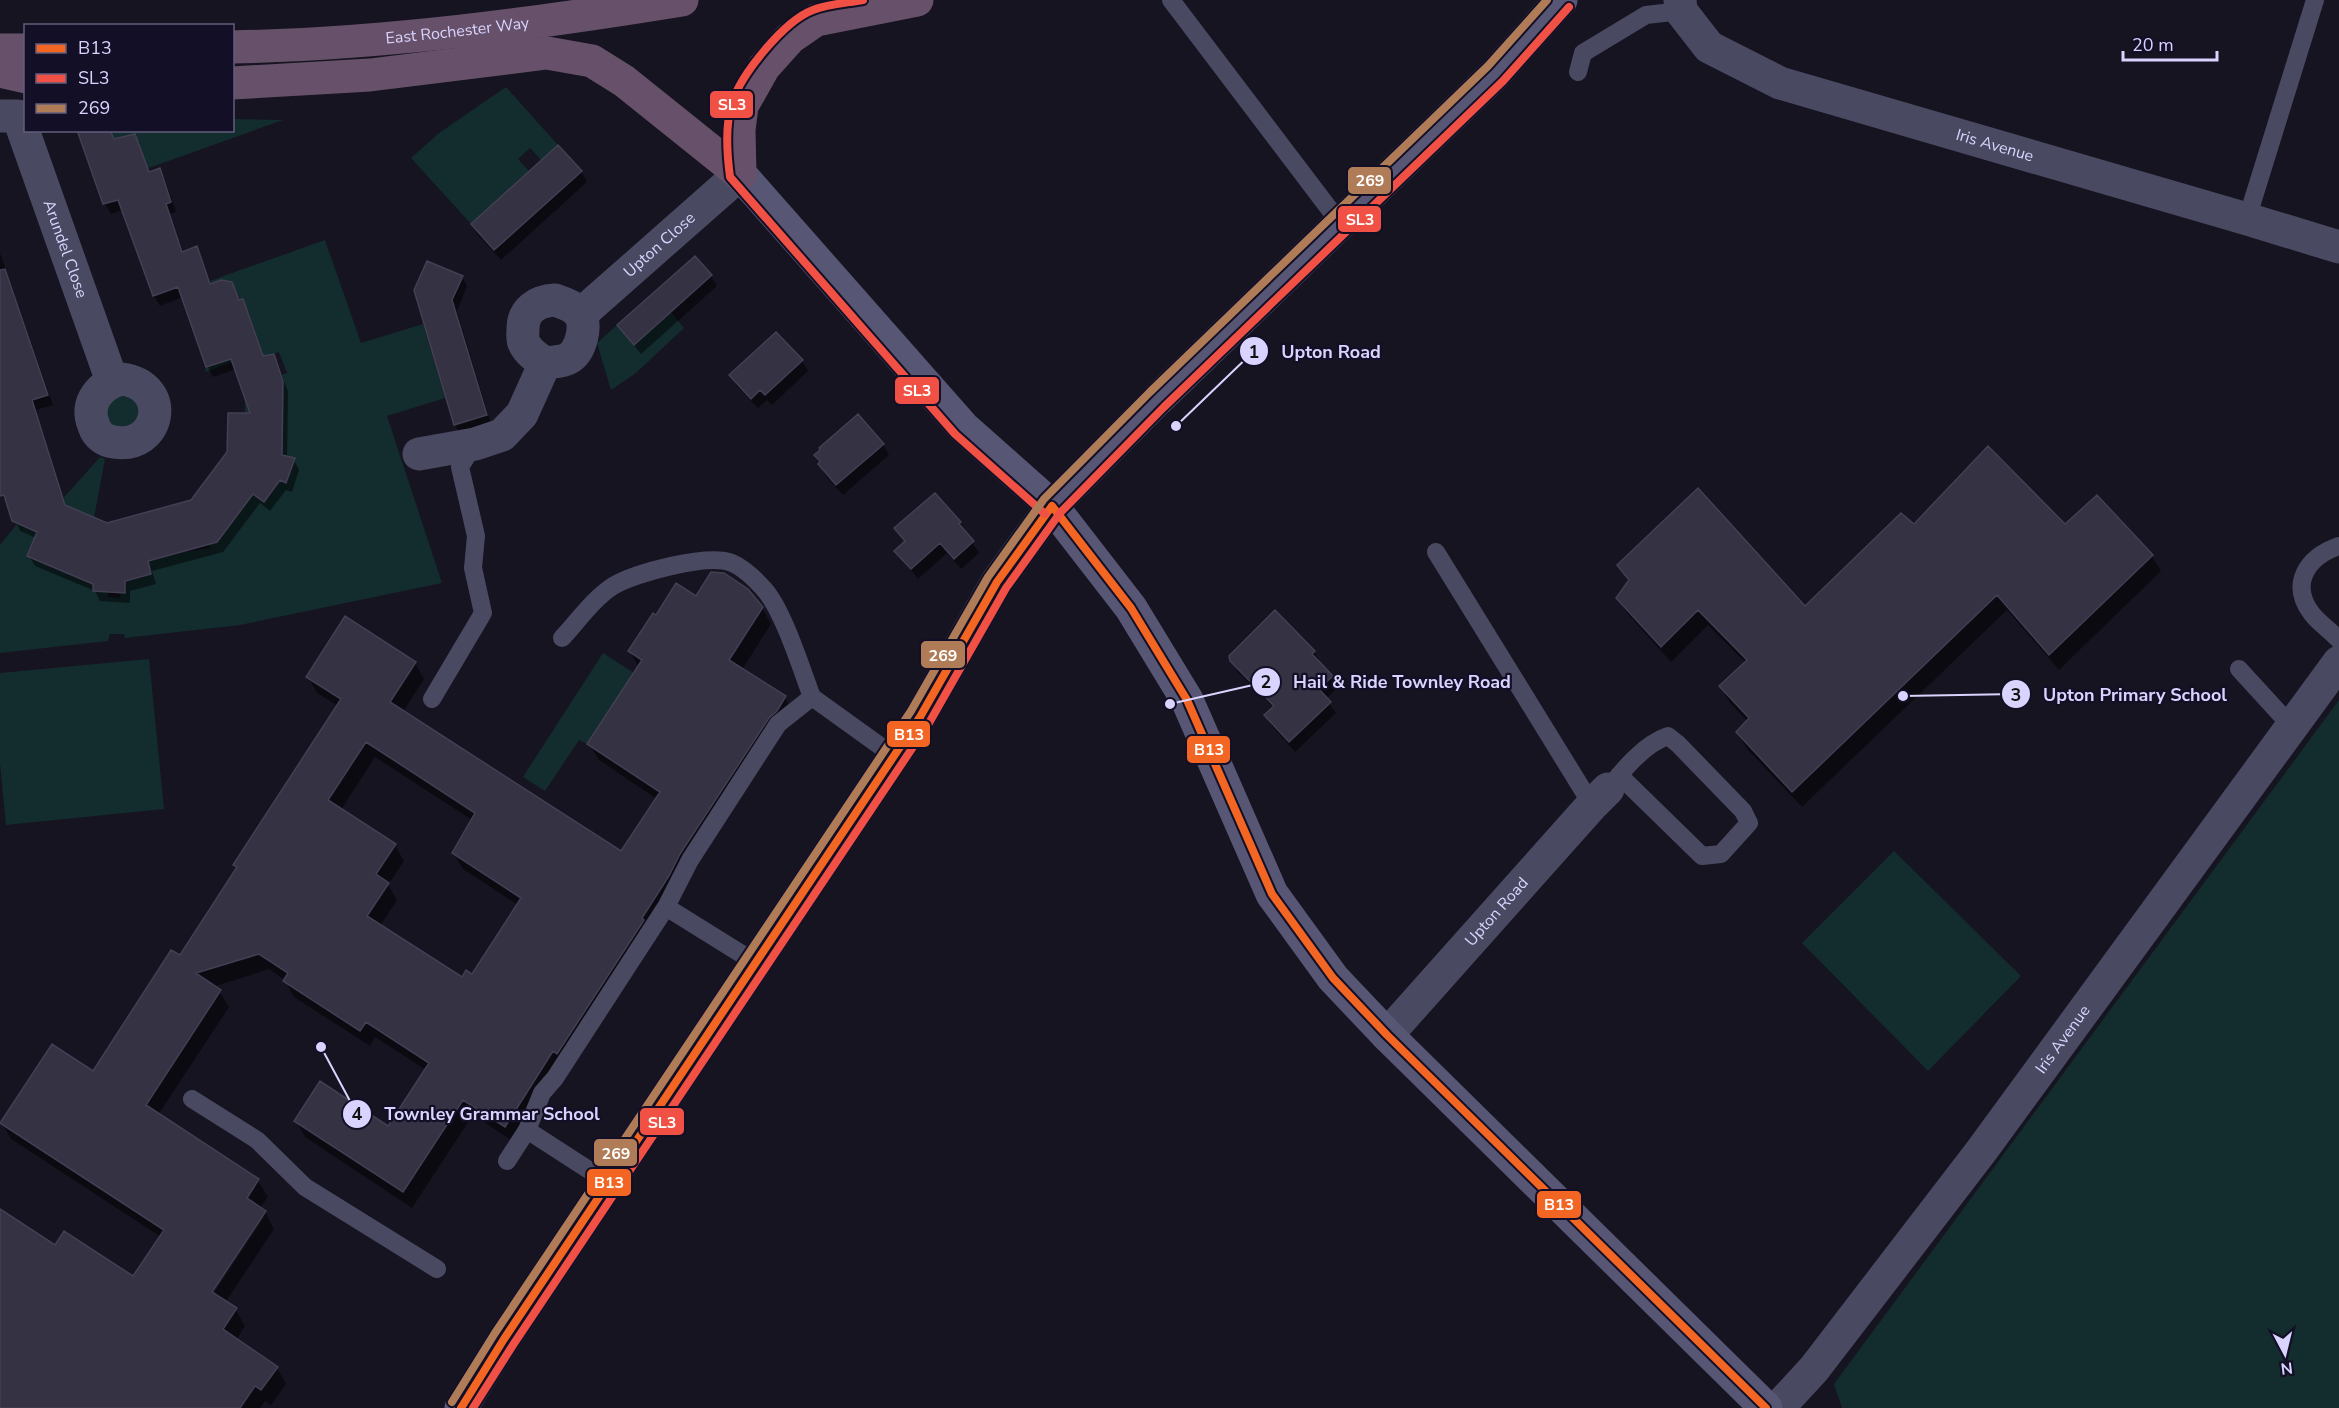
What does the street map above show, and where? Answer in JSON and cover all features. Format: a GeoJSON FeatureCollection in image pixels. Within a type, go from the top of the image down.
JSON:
{"type":"FeatureCollection","features":[{"type":"Feature","properties":{"kind":"highway","name":"East Rochester Way"},"geometry":{"type":"LineString","coordinates":[[234,47],[460,32],[682,0]]}},
{"type":"Feature","properties":{"kind":"highway"},"geometry":{"type":"LineString","coordinates":[[740,174],[738,130],[742,106],[764,67],[790,38],[816,20],[917,0]]}},
{"type":"Feature","properties":{"kind":"highway"},"geometry":{"type":"LineString","coordinates":[[0,50],[24,50]]}},
{"type":"Feature","properties":{"kind":"highway"},"geometry":{"type":"LineString","coordinates":[[234,83],[370,75],[547,53],[592,60],[624,81],[740,174]]}},
{"type":"Feature","properties":{"kind":"highway"},"geometry":{"type":"LineString","coordinates":[[0,71],[24,77]]}},
{"type":"Feature","properties":{"kind":"street"},"geometry":{"type":"LineString","coordinates":[[461,1408],[920,717],[997,582],[1052,506],[1157,400],[1496,73],[1560,1]]}},
{"type":"Feature","properties":{"kind":"street","name":"Iris Avenue"},"geometry":{"type":"LineString","coordinates":[[1680,5],[1709,47],[1780,83],[2339,247]]}},
{"type":"Feature","properties":{"kind":"street","name":"Arundel Close"},"geometry":{"type":"LineString","coordinates":[[9,116],[112,381]]}},
{"type":"Feature","properties":{"kind":"street","name":"Upton Close"},"geometry":{"type":"LineString","coordinates":[[580,315],[740,174]]}},
{"type":"Feature","properties":{"kind":"street"},"geometry":{"type":"LineString","coordinates":[[740,174],[963,427],[1052,506],[1131,608],[1187,700],[1272,894],[1333,978],[1387,1035],[1766,1408]]}},
{"type":"Feature","properties":{"kind":"street"},"geometry":{"type":"LineString","coordinates":[[555,300],[569,305],[580,315],[583,328],[579,346],[569,358],[545,363],[535,357],[523,342],[523,322],[531,307],[543,301],[555,300]]}},
{"type":"Feature","properties":{"kind":"street"},"geometry":{"type":"LineString","coordinates":[[419,454],[475,444],[502,435],[522,414],[545,363]]}},
{"type":"Feature","properties":{"kind":"street","name":"Iris Avenue"},"geometry":{"type":"LineString","coordinates":[[1778,1408],[1814,1369],[1982,1150],[2339,662]]}},
{"type":"Feature","properties":{"kind":"street","name":"Upton Road"},"geometry":{"type":"LineString","coordinates":[[1387,1035],[1607,790]]}},
{"type":"Feature","properties":{"kind":"lane"},"geometry":{"type":"LineString","coordinates":[[1171,0],[1340,223]]}},
{"type":"Feature","properties":{"kind":"lane"},"geometry":{"type":"LineString","coordinates":[[2247,219],[2315,0]]}},
{"type":"Feature","properties":{"kind":"lane"},"geometry":{"type":"LineString","coordinates":[[1578,72],[1584,53],[1646,15],[1680,5]]}},
{"type":"Feature","properties":{"kind":"lane"},"geometry":{"type":"LineString","coordinates":[[432,699],[483,613],[474,568],[477,536],[460,466],[475,444]]}},
{"type":"Feature","properties":{"kind":"lane"},"geometry":{"type":"LineString","coordinates":[[2339,546],[2328,550],[2310,563],[2301,586],[2309,610],[2339,640]]}},
{"type":"Feature","properties":{"kind":"lane"},"geometry":{"type":"LineString","coordinates":[[1436,552],[1607,790],[1702,856],[1721,854],[1749,823],[1743,811],[1668,736],[1656,740],[1607,790]]}},
{"type":"Feature","properties":{"kind":"lane"},"geometry":{"type":"LineString","coordinates":[[562,638],[596,600],[613,586],[646,573],[697,561],[720,560],[742,569],[770,597],[812,697],[894,756]]}},
{"type":"Feature","properties":{"kind":"lane"},"geometry":{"type":"LineString","coordinates":[[2239,669],[2292,727]]}},
{"type":"Feature","properties":{"kind":"lane"},"geometry":{"type":"LineString","coordinates":[[507,1161],[527,1130],[542,1093],[555,1078],[666,907],[690,860],[778,724],[812,697]]}},
{"type":"Feature","properties":{"kind":"lane"},"geometry":{"type":"LineString","coordinates":[[666,907],[756,963]]}},
{"type":"Feature","properties":{"kind":"lane"},"geometry":{"type":"LineString","coordinates":[[192,1099],[257,1140],[305,1186],[437,1269]]}},
{"type":"Feature","properties":{"kind":"lane"},"geometry":{"type":"LineString","coordinates":[[527,1130],[609,1182]]}},
{"type":"Feature","properties":{"kind":"green space"},"geometry":{"type":"Polygon","coordinates":[[[506,87],[558,145],[541,160],[530,148],[518,159],[529,171],[471,224],[411,158],[439,133],[506,87]]]}},
{"type":"Feature","properties":{"kind":"green space"},"geometry":{"type":"Polygon","coordinates":[[[234,119],[283,120],[132,174],[143,157],[135,134],[114,139],[110,132],[234,132],[234,119]]]}},
{"type":"Feature","properties":{"kind":"green space"},"geometry":{"type":"Polygon","coordinates":[[[325,240],[361,343],[423,324],[445,398],[387,416],[442,583],[240,625],[125,638],[124,634],[110,634],[108,641],[0,653],[0,545],[22,518],[37,532],[27,556],[95,560],[93,591],[108,592],[108,597],[120,598],[124,560],[136,578],[151,574],[147,557],[211,548],[201,530],[216,519],[228,528],[237,515],[234,512],[250,491],[264,502],[273,490],[261,444],[282,444],[282,414],[245,413],[245,397],[283,384],[281,375],[287,373],[279,352],[234,367],[232,362],[205,372],[206,367],[260,348],[248,310],[231,314],[230,296],[235,290],[232,282],[218,281],[180,294],[179,292],[325,240]]]}},
{"type":"Feature","properties":{"kind":"green space"},"geometry":{"type":"Polygon","coordinates":[[[671,312],[684,328],[636,373],[611,390],[597,343],[617,325],[634,344],[671,312]]]}},
{"type":"Feature","properties":{"kind":"green space"},"geometry":{"type":"Polygon","coordinates":[[[115,391],[142,404],[138,425],[108,427],[106,397],[115,391]]]}},
{"type":"Feature","properties":{"kind":"green space"},"geometry":{"type":"Polygon","coordinates":[[[100,457],[105,459],[94,518],[59,503],[100,457]]]}},
{"type":"Feature","properties":{"kind":"green space"},"geometry":{"type":"Polygon","coordinates":[[[603,653],[634,673],[587,744],[579,740],[545,791],[523,777],[603,653]]]}},
{"type":"Feature","properties":{"kind":"green space"},"geometry":{"type":"Polygon","coordinates":[[[149,659],[164,809],[6,825],[0,764],[0,673],[149,659]]]}},
{"type":"Feature","properties":{"kind":"green space"},"geometry":{"type":"Polygon","coordinates":[[[2339,700],[2339,1408],[1842,1408],[1834,1384],[2339,700]]]}},
{"type":"Feature","properties":{"kind":"green space"},"geometry":{"type":"Polygon","coordinates":[[[1894,851],[2021,976],[1928,1071],[1802,943],[1894,851]]]}},
{"type":"Feature","properties":{"kind":"building"},"geometry":{"type":"Polygon","coordinates":[[[78,132],[111,132],[114,139],[135,134],[149,172],[160,168],[171,202],[166,204],[182,252],[197,246],[210,284],[221,280],[232,282],[239,300],[243,299],[263,356],[274,354],[283,381],[282,455],[295,458],[286,483],[280,480],[264,502],[253,494],[217,542],[148,561],[151,574],[125,581],[125,593],[93,591],[93,584],[27,556],[37,532],[12,521],[4,495],[0,496],[0,270],[5,269],[48,395],[32,400],[65,505],[107,523],[191,500],[227,452],[228,413],[250,413],[231,359],[206,367],[178,287],[153,296],[118,200],[103,204],[78,132]]]}},
{"type":"Feature","properties":{"kind":"building"},"geometry":{"type":"Polygon","coordinates":[[[558,145],[582,171],[494,250],[471,224],[558,145]]]}},
{"type":"Feature","properties":{"kind":"building"},"geometry":{"type":"Polygon","coordinates":[[[695,256],[712,275],[634,345],[617,325],[695,256]]]}},
{"type":"Feature","properties":{"kind":"building"},"geometry":{"type":"Polygon","coordinates":[[[427,261],[463,276],[452,300],[487,415],[454,425],[414,290],[427,261]]]}},
{"type":"Feature","properties":{"kind":"building"},"geometry":{"type":"Polygon","coordinates":[[[776,332],[803,360],[765,395],[760,390],[751,399],[729,375],[776,332]]]}},
{"type":"Feature","properties":{"kind":"building"},"geometry":{"type":"Polygon","coordinates":[[[858,414],[884,444],[836,485],[818,464],[820,461],[814,455],[858,414]]]}},
{"type":"Feature","properties":{"kind":"building"},"geometry":{"type":"Polygon","coordinates":[[[1988,446],[2065,524],[2097,495],[2153,555],[2049,655],[1997,595],[1792,792],[1736,732],[1749,718],[1719,686],[1747,660],[1698,610],[1661,647],[1616,598],[1629,580],[1617,565],[1698,488],[1805,606],[1901,513],[1914,524],[1988,446]]]}},
{"type":"Feature","properties":{"kind":"building"},"geometry":{"type":"Polygon","coordinates":[[[935,493],[961,522],[959,524],[974,541],[954,559],[940,543],[911,569],[894,551],[905,541],[894,528],[935,493]]]}},
{"type":"Feature","properties":{"kind":"building"},"geometry":{"type":"Polygon","coordinates":[[[711,572],[724,573],[748,589],[763,607],[729,660],[786,696],[777,711],[769,718],[680,854],[642,918],[644,920],[557,1054],[553,1051],[505,1127],[463,1100],[403,1192],[294,1121],[320,1081],[388,1126],[429,1063],[366,1022],[360,1031],[283,981],[288,973],[259,954],[196,973],[221,990],[146,1105],[259,1179],[247,1198],[266,1211],[212,1292],[237,1308],[223,1329],[278,1367],[261,1390],[255,1386],[240,1408],[0,1408],[0,1209],[55,1245],[64,1231],[133,1276],[164,1230],[0,1123],[52,1044],[93,1071],[171,950],[180,955],[237,867],[233,865],[341,699],[306,677],[345,616],[416,662],[390,702],[621,851],[660,792],[587,744],[642,660],[628,651],[653,613],[656,615],[676,583],[696,596],[711,572]],[[366,742],[328,800],[396,844],[376,874],[389,883],[367,916],[462,977],[466,970],[472,974],[521,898],[452,853],[475,813],[366,742]]]}},
{"type":"Feature","properties":{"kind":"building"},"geometry":{"type":"Polygon","coordinates":[[[1275,610],[1315,651],[1312,654],[1333,676],[1319,689],[1331,702],[1289,742],[1264,715],[1274,706],[1230,661],[1229,656],[1275,610]]]}},
{"type":"Feature","properties":{"kind":"transit line","name":"SL3"},"geometry":{"type":"LineString","coordinates":[[863,0],[825,6],[802,16],[789,25],[754,64],[737,91],[728,121],[730,177],[955,434],[1045,514]]}},
{"type":"Feature","properties":{"kind":"transit line","name":"269"},"geometry":{"type":"LineString","coordinates":[[452,1402],[495,1333],[911,711],[988,577],[1044,499],[1150,392],[1488,66],[1547,0]]}},
{"type":"Feature","properties":{"kind":"transit line","name":"SL3"},"geometry":{"type":"LineString","coordinates":[[473,1408],[929,723],[1006,588],[1060,513],[1164,407],[1503,81],[1569,7]]}},
{"type":"Feature","properties":{"kind":"transit line","name":"B13"},"geometry":{"type":"LineString","coordinates":[[1052,506],[1131,608],[1187,700],[1272,894],[1333,978],[1387,1035],[1766,1408]]}},
{"type":"Feature","properties":{"kind":"transit line","name":"B13"},"geometry":{"type":"LineString","coordinates":[[461,1408],[504,1339],[920,717],[997,582],[1052,506]]}},
{"type":"Feature","properties":{"kind":"place","name":"Upton Road"},"geometry":{"type":"Point","coordinates":[1176,426]}},
{"type":"Feature","properties":{"kind":"place","name":"Upton Primary School"},"geometry":{"type":"Point","coordinates":[1903,696]}},
{"type":"Feature","properties":{"kind":"place","name":"Hail & Ride Townley Road"},"geometry":{"type":"Point","coordinates":[1170,704]}},
{"type":"Feature","properties":{"kind":"place","name":"Townley Grammar School"},"geometry":{"type":"Point","coordinates":[321,1047]}}]}
